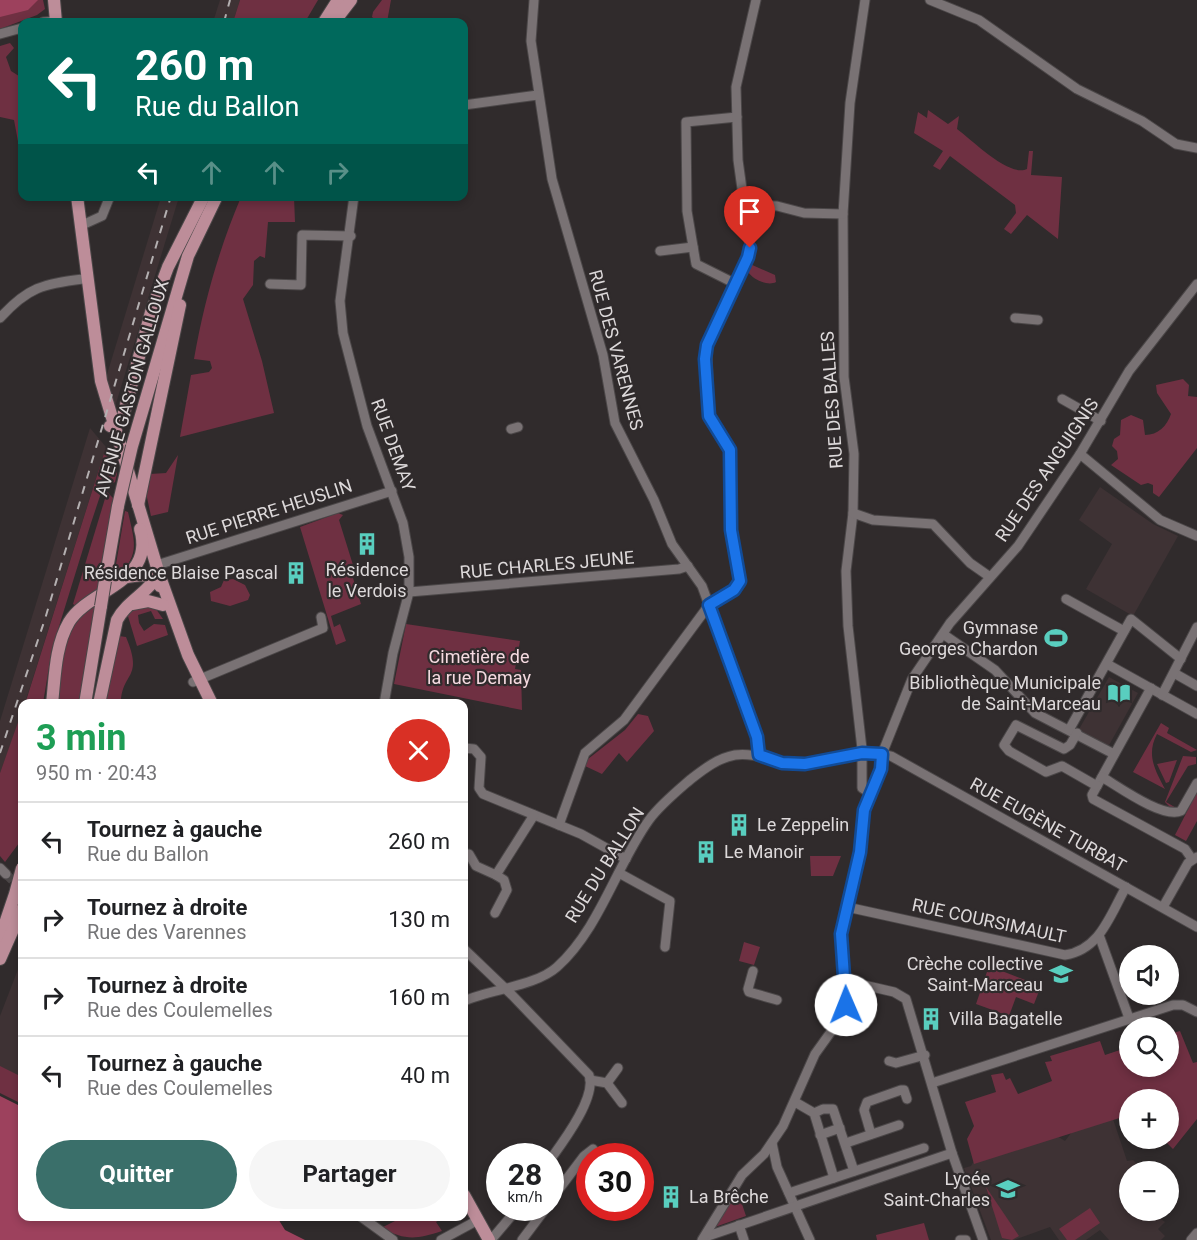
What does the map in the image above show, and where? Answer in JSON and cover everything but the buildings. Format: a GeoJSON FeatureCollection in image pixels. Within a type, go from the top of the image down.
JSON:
{"type":"FeatureCollection","features":[{"type":"Feature","properties":{"kind":"main road"},"geometry":{"type":"LineString","coordinates":[[54,0],[56,18]]}},
{"type":"Feature","properties":{"kind":"main road"},"geometry":{"type":"LineString","coordinates":[[327,18],[338,0]]}},
{"type":"Feature","properties":{"kind":"main road"},"geometry":{"type":"LineString","coordinates":[[337,18],[351,0]]}},
{"type":"Feature","properties":{"kind":"main road"},"geometry":{"type":"LineString","coordinates":[[78,201],[96,380],[137,503],[163,605],[188,655]]}},
{"type":"Feature","properties":{"kind":"main road"},"geometry":{"type":"LineString","coordinates":[[112,425],[122,420],[151,312],[168,267],[201,201]]}},
{"type":"Feature","properties":{"kind":"main road"},"geometry":{"type":"LineString","coordinates":[[137,503],[183,295],[189,247],[207,201]]}},
{"type":"Feature","properties":{"kind":"main road","name":"AVENUE GASTON GALLOUX"},"geometry":{"type":"LineString","coordinates":[[86,699],[118,506],[132,446],[188,258],[215,201]]}},
{"type":"Feature","properties":{"kind":"main road"},"geometry":{"type":"LineString","coordinates":[[112,425],[141,534],[197,680],[209,699]]}},
{"type":"Feature","properties":{"kind":"main road"},"geometry":{"type":"LineString","coordinates":[[128,606],[120,594],[123,581],[140,554],[141,534]]}},
{"type":"Feature","properties":{"kind":"main road"},"geometry":{"type":"LineString","coordinates":[[53,699],[60,639],[70,620],[84,605],[123,581],[142,574],[156,576]]}},
{"type":"Feature","properties":{"kind":"main road"},"geometry":{"type":"LineString","coordinates":[[100,699],[115,627],[121,614],[156,576]]}},
{"type":"Feature","properties":{"kind":"main road"},"geometry":{"type":"LineString","coordinates":[[128,606],[145,601],[163,605]]}},
{"type":"Feature","properties":{"kind":"main road"},"geometry":{"type":"LineString","coordinates":[[15,894],[18,883]]}},
{"type":"Feature","properties":{"kind":"main road"},"geometry":{"type":"LineString","coordinates":[[0,938],[18,885]]}},
{"type":"Feature","properties":{"kind":"main road"},"geometry":{"type":"LineString","coordinates":[[1,956],[18,918]]}},
{"type":"Feature","properties":{"kind":"main road"},"geometry":{"type":"LineString","coordinates":[[1,956],[18,924]]}},
{"type":"Feature","properties":{"kind":"main road"},"geometry":{"type":"LineString","coordinates":[[468,1202],[490,1240]]}},
{"type":"Feature","properties":{"kind":"street","name":"RUE DES VARENNES"},"geometry":{"type":"LineString","coordinates":[[534,0],[531,41],[552,179],[603,355],[615,423],[654,500],[672,544],[702,586],[757,737],[759,755]]}},
{"type":"Feature","properties":{"kind":"street"},"geometry":{"type":"LineString","coordinates":[[559,825],[585,753],[624,720],[709,605],[734,590],[740,581],[731,530],[730,450],[709,416],[705,359],[707,345],[748,257],[750,248],[744,205],[736,87],[756,0]]}},
{"type":"Feature","properties":{"kind":"street","name":"RUE DES BALLES"},"geometry":{"type":"LineString","coordinates":[[865,0],[850,103],[843,214],[844,377],[854,454],[853,513],[846,571],[848,626],[862,753],[862,788],[870,793]]}},
{"type":"Feature","properties":{"kind":"street"},"geometry":{"type":"LineString","coordinates":[[930,0],[979,20],[1077,89],[1142,121],[1176,144],[1197,148]]}},
{"type":"Feature","properties":{"kind":"street"},"geometry":{"type":"LineString","coordinates":[[0,34],[18,29]]}},
{"type":"Feature","properties":{"kind":"street"},"geometry":{"type":"LineString","coordinates":[[468,104],[538,95]]}},
{"type":"Feature","properties":{"kind":"street"},"geometry":{"type":"LineString","coordinates":[[736,284],[696,264],[687,211],[686,122],[737,117]]}},
{"type":"Feature","properties":{"kind":"street"},"geometry":{"type":"LineString","coordinates":[[80,226],[102,216],[108,201]]}},
{"type":"Feature","properties":{"kind":"street","name":"RUE DEMAY"},"geometry":{"type":"LineString","coordinates":[[354,201],[351,236],[340,301],[343,333],[367,426],[403,523],[408,548],[408,592],[385,699]]}},
{"type":"Feature","properties":{"kind":"street"},"geometry":{"type":"LineString","coordinates":[[744,205],[777,206],[804,213],[843,214]]}},
{"type":"Feature","properties":{"kind":"street"},"geometry":{"type":"LineString","coordinates":[[270,284],[301,285],[302,235],[351,236]]}},
{"type":"Feature","properties":{"kind":"street"},"geometry":{"type":"LineString","coordinates":[[660,251],[693,247]]}},
{"type":"Feature","properties":{"kind":"street"},"geometry":{"type":"LineString","coordinates":[[0,318],[22,295],[41,286],[86,279]]}},
{"type":"Feature","properties":{"kind":"street","name":"RUE DES ANGUIGNIS"},"geometry":{"type":"LineString","coordinates":[[704,1238],[705,1232],[742,1175],[772,1143],[795,1102],[815,1054],[843,1015],[846,981],[841,934],[863,837],[863,817],[870,793],[881,769],[882,754],[912,679],[943,634],[1018,546],[1101,421],[1129,371],[1197,284]]}},
{"type":"Feature","properties":{"kind":"street"},"geometry":{"type":"LineString","coordinates":[[1015,318],[1038,320]]}},
{"type":"Feature","properties":{"kind":"street"},"geometry":{"type":"LineString","coordinates":[[1062,399],[1101,421]]}},
{"type":"Feature","properties":{"kind":"street"},"geometry":{"type":"LineString","coordinates":[[1080,454],[1160,520],[1197,536]]}},
{"type":"Feature","properties":{"kind":"street","name":"RUE PIERRE HEUSLIN"},"geometry":{"type":"LineString","coordinates":[[156,576],[392,491]]}},
{"type":"Feature","properties":{"kind":"street"},"geometry":{"type":"LineString","coordinates":[[853,513],[873,520],[933,524],[970,563],[990,577]]}},
{"type":"Feature","properties":{"kind":"street","name":"RUE CHARLES JEUNE"},"geometry":{"type":"LineString","coordinates":[[408,592],[679,569],[688,566]]}},
{"type":"Feature","properties":{"kind":"street"},"geometry":{"type":"LineString","coordinates":[[1066,599],[1124,631]]}},
{"type":"Feature","properties":{"kind":"street"},"geometry":{"type":"LineString","coordinates":[[197,680],[323,628],[321,617]]}},
{"type":"Feature","properties":{"kind":"street"},"geometry":{"type":"LineString","coordinates":[[1181,659],[1131,619],[1073,731],[1070,745],[1059,748],[1016,725],[1004,746],[1009,752],[1046,772],[1059,765],[1097,786],[1173,813],[1181,811],[1197,783]]}},
{"type":"Feature","properties":{"kind":"street"},"geometry":{"type":"LineString","coordinates":[[1162,695],[1181,659],[1183,649],[1197,627]]}},
{"type":"Feature","properties":{"kind":"street"},"geometry":{"type":"LineString","coordinates":[[943,634],[995,670],[1035,713],[1061,729],[1073,731],[1114,754]]}},
{"type":"Feature","properties":{"kind":"street"},"geometry":{"type":"LineString","coordinates":[[1107,664],[1197,714]]}},
{"type":"Feature","properties":{"kind":"street"},"geometry":{"type":"LineString","coordinates":[[1174,673],[1197,687]]}},
{"type":"Feature","properties":{"kind":"street"},"geometry":{"type":"LineString","coordinates":[[1151,688],[1097,786],[1093,799],[1185,849],[1195,858],[1162,907]]}},
{"type":"Feature","properties":{"kind":"street"},"geometry":{"type":"LineString","coordinates":[[468,748],[474,749],[481,757],[480,792],[559,825],[626,859]]}},
{"type":"Feature","properties":{"kind":"street","name":"RUE DU BALLON"},"geometry":{"type":"LineString","coordinates":[[468,1000],[542,976],[559,965],[596,913],[649,819],[672,795],[703,769],[733,756],[759,755],[782,763],[805,764],[862,753],[882,754]]}},
{"type":"Feature","properties":{"kind":"street","name":"RUE EUGÈNE TURBAT"},"geometry":{"type":"LineString","coordinates":[[882,754],[896,758],[1197,927]]}},
{"type":"Feature","properties":{"kind":"street"},"geometry":{"type":"LineString","coordinates":[[496,875],[534,814]]}},
{"type":"Feature","properties":{"kind":"street"},"geometry":{"type":"LineString","coordinates":[[469,854],[476,866],[504,880],[507,890],[495,913]]}},
{"type":"Feature","properties":{"kind":"street"},"geometry":{"type":"LineString","coordinates":[[619,873],[670,901],[665,946]]}},
{"type":"Feature","properties":{"kind":"street","name":"RUE COURSIMAULT"},"geometry":{"type":"LineString","coordinates":[[847,907],[1065,955],[1080,953],[1091,945],[1126,887]]}},
{"type":"Feature","properties":{"kind":"street"},"geometry":{"type":"LineString","coordinates":[[1099,935],[1129,1017]]}},
{"type":"Feature","properties":{"kind":"street"},"geometry":{"type":"LineString","coordinates":[[468,953],[586,1071],[590,1080],[586,1098],[560,1143]]}},
{"type":"Feature","properties":{"kind":"street"},"geometry":{"type":"LineString","coordinates":[[753,971],[747,989],[749,992],[777,1000]]}},
{"type":"Feature","properties":{"kind":"street"},"geometry":{"type":"LineString","coordinates":[[846,981],[894,992],[906,999],[925,1055],[952,1153],[983,1240]]}},
{"type":"Feature","properties":{"kind":"street"},"geometry":{"type":"LineString","coordinates":[[1132,1017],[1173,1005],[1183,1005],[1197,1012]]}},
{"type":"Feature","properties":{"kind":"street"},"geometry":{"type":"LineString","coordinates":[[932,1083],[1119,1021]]}},
{"type":"Feature","properties":{"kind":"street"},"geometry":{"type":"LineString","coordinates":[[889,1061],[896,1063],[925,1055]]}},
{"type":"Feature","properties":{"kind":"street"},"geometry":{"type":"LineString","coordinates":[[607,1083],[618,1068]]}},
{"type":"Feature","properties":{"kind":"street"},"geometry":{"type":"LineString","coordinates":[[590,1080],[607,1083],[622,1104]]}},
{"type":"Feature","properties":{"kind":"street"},"geometry":{"type":"LineString","coordinates":[[871,1134],[864,1110],[867,1102],[901,1090],[904,1090],[907,1099]]}},
{"type":"Feature","properties":{"kind":"street"},"geometry":{"type":"LineString","coordinates":[[795,1102],[814,1113],[834,1178]]}},
{"type":"Feature","properties":{"kind":"street"},"geometry":{"type":"LineString","coordinates":[[814,1113],[832,1108],[854,1171]]}},
{"type":"Feature","properties":{"kind":"street"},"geometry":{"type":"LineString","coordinates":[[846,1143],[899,1125]]}},
{"type":"Feature","properties":{"kind":"street"},"geometry":{"type":"LineString","coordinates":[[820,1135],[840,1128]]}},
{"type":"Feature","properties":{"kind":"street"},"geometry":{"type":"LineString","coordinates":[[772,1143],[777,1167],[810,1240]]}},
{"type":"Feature","properties":{"kind":"street"},"geometry":{"type":"LineString","coordinates":[[789,1193],[924,1148]]}},
{"type":"Feature","properties":{"kind":"street"},"geometry":{"type":"LineString","coordinates":[[704,1238],[952,1153]]}},
{"type":"Feature","properties":{"kind":"street"},"geometry":{"type":"LineString","coordinates":[[764,1154],[777,1167]]}},
{"type":"Feature","properties":{"kind":"street"},"geometry":{"type":"LineString","coordinates":[[564,1183],[576,1167]]}},
{"type":"Feature","properties":{"kind":"street"},"geometry":{"type":"LineString","coordinates":[[367,1221],[393,1240]]}},
{"type":"Feature","properties":{"kind":"street"},"geometry":{"type":"LineString","coordinates":[[441,1240],[478,1221]]}},
{"type":"Feature","properties":{"kind":"street"},"geometry":{"type":"LineString","coordinates":[[490,1240],[507,1221]]}},
{"type":"Feature","properties":{"kind":"street"},"geometry":{"type":"LineString","coordinates":[[522,1240],[536,1221]]}},
{"type":"Feature","properties":{"kind":"street"},"geometry":{"type":"LineString","coordinates":[[740,1225],[744,1240]]}},
{"type":"Feature","properties":{"kind":"street"},"geometry":{"type":"LineString","coordinates":[[1191,1240],[1197,1233]]}},
{"type":"Feature","properties":{"kind":"street"},"geometry":{"type":"LineString","coordinates":[[960,1240],[966,1240]]}},
{"type":"Feature","properties":{"kind":"shaded area"},"geometry":{"type":"Polygon","coordinates":[[[0,0],[38,0],[28,10],[0,17],[0,0]]]}},
{"type":"Feature","properties":{"kind":"shaded area"},"geometry":{"type":"Polygon","coordinates":[[[220,0],[240,0],[234,18],[214,18],[220,0]]]}},
{"type":"Feature","properties":{"kind":"shaded area"},"geometry":{"type":"Polygon","coordinates":[[[160,201],[178,201],[114,410],[105,381],[160,201]]]}},
{"type":"Feature","properties":{"kind":"shaded area"},"geometry":{"type":"Polygon","coordinates":[[[90,428],[106,447],[26,699],[18,699],[18,724],[0,773],[0,721],[90,428]]]}},
{"type":"Feature","properties":{"kind":"shaded area"},"geometry":{"type":"Polygon","coordinates":[[[1100,487],[1153,524],[1178,536],[1133,616],[1086,589],[1112,544],[1079,520],[1100,487]]]}},
{"type":"Feature","properties":{"kind":"shaded area"},"geometry":{"type":"Polygon","coordinates":[[[1109,677],[1138,693],[1108,747],[1078,731],[1109,677]]]}},
{"type":"Feature","properties":{"kind":"shaded area"},"geometry":{"type":"Polygon","coordinates":[[[18,969],[18,1080],[0,1073],[0,1016],[18,969]]]}},
{"type":"Feature","properties":{"kind":"shaded area"},"geometry":{"type":"Polygon","coordinates":[[[0,1096],[18,1105],[18,1221],[279,1221],[285,1230],[305,1240],[0,1240],[0,1096]]]}},
{"type":"Feature","properties":{"kind":"shaded area"},"geometry":{"type":"Polygon","coordinates":[[[1112,1116],[1119,1137],[1119,1149],[1123,1149],[1127,1161],[1119,1161],[1119,1221],[1164,1221],[1158,1229],[1165,1236],[1161,1240],[1109,1240],[1100,1230],[1086,1240],[1059,1240],[1050,1227],[1014,1240],[991,1240],[964,1168],[971,1166],[974,1161],[1057,1136],[1065,1141],[1074,1129],[1112,1116]]]}},
{"type":"Feature","properties":{"kind":"green space"},"geometry":{"type":"Polygon","coordinates":[[[0,0],[43,0],[45,9],[37,15],[18,18],[18,22],[0,29],[0,0]]]}},
{"type":"Feature","properties":{"kind":"green space"},"geometry":{"type":"Polygon","coordinates":[[[240,0],[318,0],[307,18],[234,18],[240,0]]]}},
{"type":"Feature","properties":{"kind":"green space"},"geometry":{"type":"Polygon","coordinates":[[[382,0],[391,0],[388,18],[373,18],[373,12],[382,0]]]}},
{"type":"Feature","properties":{"kind":"green space"},"geometry":{"type":"Polygon","coordinates":[[[10,43],[14,48],[6,57],[11,71],[18,75],[18,141],[14,120],[0,117],[0,46],[10,43]]]}},
{"type":"Feature","properties":{"kind":"green space"},"geometry":{"type":"Polygon","coordinates":[[[928,110],[948,124],[959,116],[957,129],[991,156],[1011,168],[1027,169],[1029,151],[1033,151],[1031,175],[1062,177],[1058,239],[1027,215],[1011,234],[1004,229],[1016,213],[1015,205],[950,156],[940,170],[933,166],[943,151],[914,133],[918,112],[927,118],[928,110]]]}},
{"type":"Feature","properties":{"kind":"green space"},"geometry":{"type":"Polygon","coordinates":[[[239,201],[294,201],[295,222],[268,222],[265,258],[260,256],[254,261],[253,285],[243,299],[262,361],[274,413],[180,437],[191,375],[209,372],[212,368],[210,361],[194,359],[202,317],[226,236],[239,201]]]}},
{"type":"Feature","properties":{"kind":"green space"},"geometry":{"type":"Polygon","coordinates":[[[750,264],[775,275],[776,282],[768,283],[754,278],[746,268],[750,264]]]}},
{"type":"Feature","properties":{"kind":"green space"},"geometry":{"type":"Polygon","coordinates":[[[1183,379],[1189,385],[1188,396],[1197,397],[1197,448],[1159,497],[1153,493],[1153,485],[1148,483],[1141,485],[1111,465],[1118,459],[1117,451],[1112,446],[1114,439],[1120,435],[1121,420],[1131,415],[1143,420],[1145,435],[1161,429],[1171,414],[1157,393],[1156,385],[1183,379]]]}},
{"type":"Feature","properties":{"kind":"green space"},"geometry":{"type":"Polygon","coordinates":[[[106,447],[111,450],[117,474],[115,482],[102,490],[91,523],[52,649],[44,699],[27,699],[106,447]]]}},
{"type":"Feature","properties":{"kind":"green space"},"geometry":{"type":"Polygon","coordinates":[[[178,455],[168,512],[151,516],[146,493],[150,474],[166,473],[178,455]]]}},
{"type":"Feature","properties":{"kind":"green space"},"geometry":{"type":"Polygon","coordinates":[[[107,492],[114,499],[98,591],[76,606],[73,604],[107,492]]]}},
{"type":"Feature","properties":{"kind":"green space"},"geometry":{"type":"Polygon","coordinates":[[[125,511],[128,512],[131,524],[134,550],[128,565],[113,582],[125,511]]]}},
{"type":"Feature","properties":{"kind":"green space"},"geometry":{"type":"Polygon","coordinates":[[[338,513],[343,515],[339,520],[353,565],[353,578],[361,604],[331,616],[334,627],[340,624],[346,641],[336,645],[300,527],[338,513]]]}},
{"type":"Feature","properties":{"kind":"green space"},"geometry":{"type":"Polygon","coordinates":[[[233,579],[245,585],[250,595],[248,600],[230,606],[211,601],[210,592],[221,587],[224,580],[233,579]]]}},
{"type":"Feature","properties":{"kind":"green space"},"geometry":{"type":"Polygon","coordinates":[[[96,604],[80,699],[55,699],[64,648],[84,613],[96,604]]]}},
{"type":"Feature","properties":{"kind":"green space"},"geometry":{"type":"Polygon","coordinates":[[[142,604],[156,609],[163,619],[155,619],[151,611],[138,615],[139,623],[144,631],[154,624],[165,625],[168,635],[137,646],[127,613],[142,604]]]}},
{"type":"Feature","properties":{"kind":"green space","name":"Cimetière de la rue Demay"},"geometry":{"type":"Polygon","coordinates":[[[406,624],[520,641],[515,669],[521,670],[522,710],[394,684],[406,624]]]}},
{"type":"Feature","properties":{"kind":"green space"},"geometry":{"type":"Polygon","coordinates":[[[119,636],[126,637],[133,661],[131,674],[121,699],[105,699],[119,636]]]}},
{"type":"Feature","properties":{"kind":"green space"},"geometry":{"type":"Polygon","coordinates":[[[638,714],[648,716],[654,731],[627,762],[619,753],[602,774],[585,766],[588,759],[625,730],[638,714]]]}},
{"type":"Feature","properties":{"kind":"green space"},"geometry":{"type":"Polygon","coordinates":[[[18,722],[18,844],[5,862],[0,856],[0,773],[18,722]]]}},
{"type":"Feature","properties":{"kind":"green space"},"geometry":{"type":"Polygon","coordinates":[[[1161,723],[1169,728],[1167,733],[1197,750],[1191,752],[1157,734],[1152,756],[1155,769],[1165,789],[1133,772],[1161,723]]]}},
{"type":"Feature","properties":{"kind":"green space"},"geometry":{"type":"Polygon","coordinates":[[[1183,756],[1196,757],[1196,764],[1188,766],[1166,802],[1178,809],[1172,809],[1165,802],[1183,756]]]}},
{"type":"Feature","properties":{"kind":"green space"},"geometry":{"type":"Polygon","coordinates":[[[1177,760],[1169,782],[1166,783],[1157,764],[1177,760]]]}},
{"type":"Feature","properties":{"kind":"green space"},"geometry":{"type":"Polygon","coordinates":[[[1197,792],[1197,821],[1186,841],[1175,835],[1197,792]]]}},
{"type":"Feature","properties":{"kind":"green space"},"geometry":{"type":"Polygon","coordinates":[[[810,856],[841,856],[833,876],[811,876],[810,856]]]}},
{"type":"Feature","properties":{"kind":"green space"},"geometry":{"type":"Polygon","coordinates":[[[744,942],[760,947],[754,965],[739,961],[744,942]]]}},
{"type":"Feature","properties":{"kind":"green space"},"geometry":{"type":"Polygon","coordinates":[[[989,966],[1041,986],[1034,1004],[1016,997],[1009,1016],[976,1004],[989,966]]]}},
{"type":"Feature","properties":{"kind":"green space"},"geometry":{"type":"Polygon","coordinates":[[[1179,1031],[1193,1063],[1197,1062],[1197,1119],[1179,1142],[1179,1089],[1119,1089],[1119,1118],[974,1164],[967,1139],[974,1126],[965,1102],[996,1092],[991,1075],[1003,1073],[1006,1080],[1010,1078],[1018,1094],[1052,1081],[1045,1062],[1052,1061],[1050,1056],[1100,1041],[1105,1055],[1119,1050],[1119,1077],[1179,1077],[1179,1031]]]}},
{"type":"Feature","properties":{"kind":"green space"},"geometry":{"type":"Polygon","coordinates":[[[0,1066],[18,1075],[18,1102],[0,1093],[0,1066]]]}},
{"type":"Feature","properties":{"kind":"green space"},"geometry":{"type":"Polygon","coordinates":[[[986,1187],[1019,1236],[1012,1240],[1002,1238],[986,1187]]]}},
{"type":"Feature","properties":{"kind":"green space"},"geometry":{"type":"Polygon","coordinates":[[[732,1199],[736,1202],[741,1201],[746,1216],[715,1227],[715,1223],[732,1199]]]}},
{"type":"Feature","properties":{"kind":"green space"},"geometry":{"type":"Polygon","coordinates":[[[1090,1208],[1100,1223],[1075,1240],[1067,1240],[1059,1229],[1090,1208]]]}},
{"type":"Feature","properties":{"kind":"green space"},"geometry":{"type":"Polygon","coordinates":[[[395,1221],[438,1221],[442,1231],[424,1236],[404,1237],[381,1228],[395,1221]]]}},
{"type":"Feature","properties":{"kind":"green space"},"geometry":{"type":"Polygon","coordinates":[[[924,1223],[929,1240],[877,1240],[876,1235],[924,1223]]]}},
{"type":"Feature","properties":{"kind":"tunnel"},"geometry":{"type":"LineString","coordinates":[[6,874],[18,886]]}},
{"type":"Feature","properties":{"kind":"railway"},"geometry":{"type":"LineString","coordinates":[[225,18],[230,0]]}},
{"type":"Feature","properties":{"kind":"railway"},"geometry":{"type":"LineString","coordinates":[[18,699],[45,619],[170,201]]}},
{"type":"Feature","properties":{"kind":"railway"},"geometry":{"type":"LineString","coordinates":[[0,753],[18,699]]}},
{"type":"Feature","properties":{"kind":"place","name":"Résidence le Verdois"},"geometry":{"type":"Point","coordinates":[367,544]}},
{"type":"Feature","properties":{"kind":"place","name":"Résidence Blaise Pascal"},"geometry":{"type":"Point","coordinates":[296,573]}},
{"type":"Feature","properties":{"kind":"place","name":"Gymnase Georges Chardon"},"geometry":{"type":"Point","coordinates":[1056,638]}},
{"type":"Feature","properties":{"kind":"place","name":"Bibliothèque Municipale de Saint-Marceau"},"geometry":{"type":"Point","coordinates":[1119,693]}},
{"type":"Feature","properties":{"kind":"place","name":"Le Zeppelin"},"geometry":{"type":"Point","coordinates":[739,825]}},
{"type":"Feature","properties":{"kind":"place","name":"Le Manoir"},"geometry":{"type":"Point","coordinates":[706,852]}},
{"type":"Feature","properties":{"kind":"place","name":"Crèche collective Saint-Marceau"},"geometry":{"type":"Point","coordinates":[1061,974]}},
{"type":"Feature","properties":{"kind":"place","name":"Villa Bagatelle"},"geometry":{"type":"Point","coordinates":[931,1019]}},
{"type":"Feature","properties":{"kind":"place","name":"Lycée Saint-Charles"},"geometry":{"type":"Point","coordinates":[1008,1189]}},
{"type":"Feature","properties":{"kind":"place","name":"La Brêche"},"geometry":{"type":"Point","coordinates":[671,1197]}},
{"type":"Feature","properties":{"kind":"route"},"geometry":{"type":"LineString","coordinates":[[750,248],[748,257],[707,345],[705,359],[709,416],[730,450],[733,476],[731,530],[740,581],[734,590],[709,605],[757,737],[759,755],[792,764],[805,764],[862,753],[882,754],[884,759],[864,810],[863,837],[841,934],[847,992],[846,1005]]}}]}
